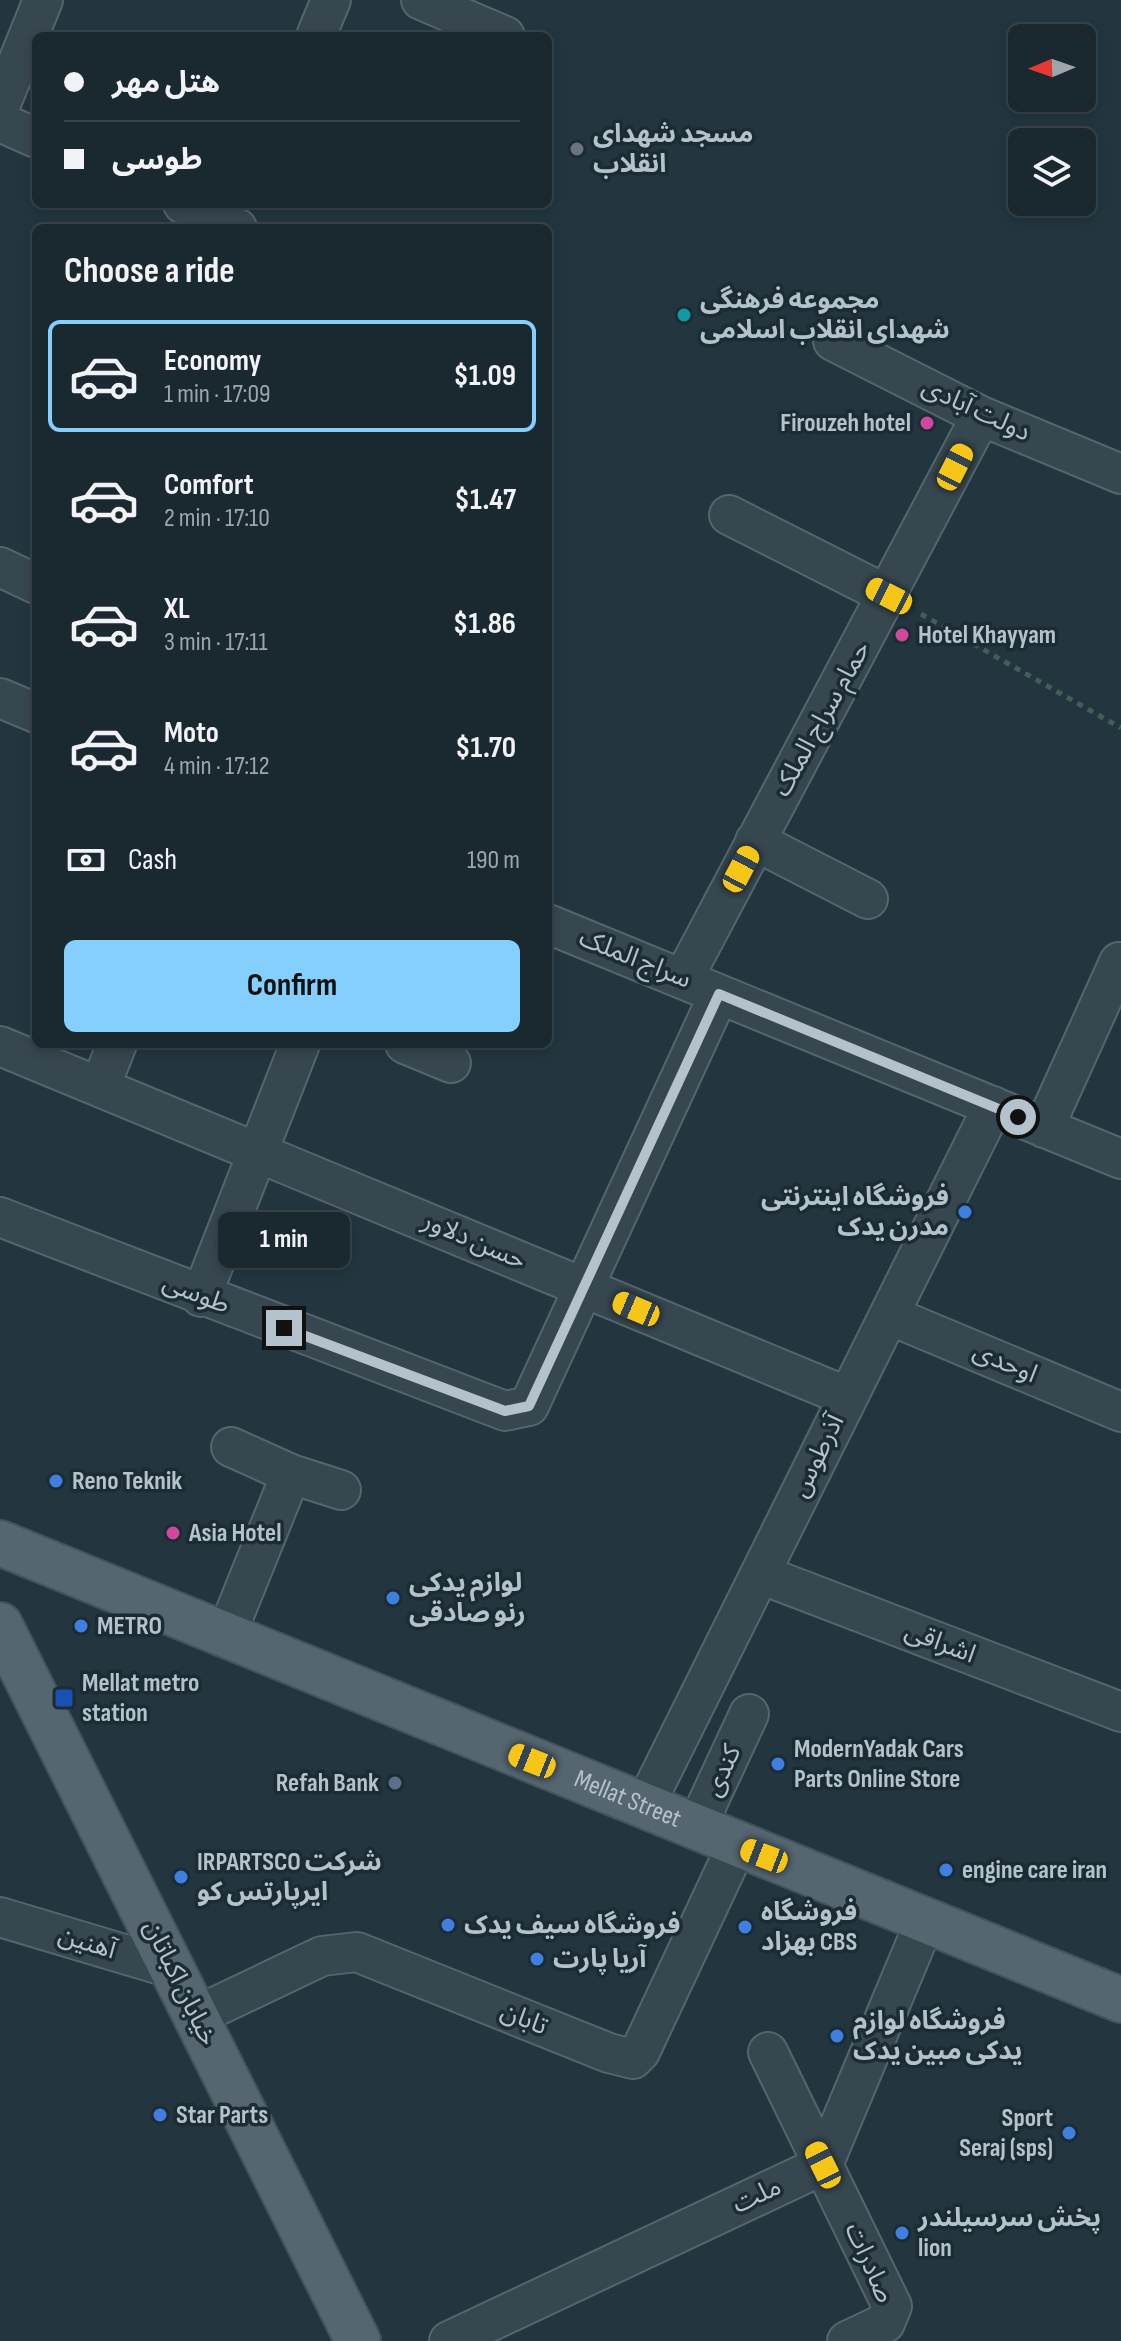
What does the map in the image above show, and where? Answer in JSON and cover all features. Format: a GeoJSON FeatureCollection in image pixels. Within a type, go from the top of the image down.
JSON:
{"type":"FeatureCollection","features":[{"type":"Feature","properties":{"kind":"main road","name":"Mellat Street"},"geometry":{"type":"LineString","coordinates":[[0,1543],[1121,2000]]}},
{"type":"Feature","properties":{"kind":"main road","name":"خیابان اکباتان"},"geometry":{"type":"LineString","coordinates":[[0,1625],[358,2341]]}},
{"type":"Feature","properties":{"kind":"street"},"geometry":{"type":"LineString","coordinates":[[0,106],[43,0]]}},
{"type":"Feature","properties":{"kind":"street"},"geometry":{"type":"LineString","coordinates":[[318,32],[331,0]]}},
{"type":"Feature","properties":{"kind":"street"},"geometry":{"type":"LineString","coordinates":[[450,13],[495,32]]}},
{"type":"Feature","properties":{"kind":"street"},"geometry":{"type":"LineString","coordinates":[[0,122],[32,136]]}},
{"type":"Feature","properties":{"kind":"street"},"geometry":{"type":"LineString","coordinates":[[192,208],[228,224]]}},
{"type":"Feature","properties":{"kind":"street","name":"دولت آبادی"},"geometry":{"type":"LineString","coordinates":[[833,341],[981,416],[1121,474]]}},
{"type":"Feature","properties":{"kind":"street","name":"حمام سراج الملک"},"geometry":{"type":"LineString","coordinates":[[683,979],[889,596],[981,416]]}},
{"type":"Feature","properties":{"kind":"street"},"geometry":{"type":"LineString","coordinates":[[729,515],[889,596]]}},
{"type":"Feature","properties":{"kind":"street"},"geometry":{"type":"LineString","coordinates":[[0,567],[32,582]]}},
{"type":"Feature","properties":{"kind":"street"},"geometry":{"type":"LineString","coordinates":[[0,698],[32,711]]}},
{"type":"Feature","properties":{"kind":"street"},"geometry":{"type":"LineString","coordinates":[[755,841],[868,899]]}},
{"type":"Feature","properties":{"kind":"street","name":"سراج الملک"},"geometry":{"type":"LineString","coordinates":[[552,926],[1121,1159]]}},
{"type":"Feature","properties":{"kind":"street"},"geometry":{"type":"LineString","coordinates":[[1044,1128],[1119,962]]}},
{"type":"Feature","properties":{"kind":"street"},"geometry":{"type":"LineString","coordinates":[[585,1288],[719,994]]}},
{"type":"Feature","properties":{"kind":"street","name":"حسن دلاور"},"geometry":{"type":"LineString","coordinates":[[0,1046],[848,1397]]}},
{"type":"Feature","properties":{"kind":"street"},"geometry":{"type":"LineString","coordinates":[[100,1087],[115,1048]]}},
{"type":"Feature","properties":{"kind":"street"},"geometry":{"type":"LineString","coordinates":[[201,1297],[298,1048]]}},
{"type":"Feature","properties":{"kind":"street"},"geometry":{"type":"LineString","coordinates":[[415,1048],[451,1063]]}},
{"type":"Feature","properties":{"kind":"street","name":"آذرطوس"},"geometry":{"type":"LineString","coordinates":[[644,1807],[993,1106]]}},
{"type":"Feature","properties":{"kind":"street","name":"طوسی"},"geometry":{"type":"LineString","coordinates":[[0,1217],[201,1297],[505,1411],[529,1406],[585,1288]]}},
{"type":"Feature","properties":{"kind":"street","name":"اوحدی"},"geometry":{"type":"LineString","coordinates":[[889,1315],[1121,1412]]}},
{"type":"Feature","properties":{"kind":"street"},"geometry":{"type":"LineString","coordinates":[[231,1447],[291,1474],[341,1490]]}},
{"type":"Feature","properties":{"kind":"street"},"geometry":{"type":"LineString","coordinates":[[226,1635],[291,1474]]}},
{"type":"Feature","properties":{"kind":"street","name":"اشراقی"},"geometry":{"type":"LineString","coordinates":[[760,1574],[1121,1712]]}},
{"type":"Feature","properties":{"kind":"street","name":"کندی"},"geometry":{"type":"LineString","coordinates":[[696,1828],[749,1714]]}},
{"type":"Feature","properties":{"kind":"street","name":"تابان"},"geometry":{"type":"LineString","coordinates":[[196,2016],[322,1956],[357,1952],[609,2053],[633,2059],[640,2052],[737,1845]]}},
{"type":"Feature","properties":{"kind":"street","name":"آهنین"},"geometry":{"type":"LineString","coordinates":[[0,1917],[174,1969]]}},
{"type":"Feature","properties":{"kind":"street"},"geometry":{"type":"LineString","coordinates":[[823,2165],[926,1919]]}},
{"type":"Feature","properties":{"kind":"street","name":"صادرات"},"geometry":{"type":"LineString","coordinates":[[768,2052],[892,2306],[885,2323],[847,2341]]}},
{"type":"Feature","properties":{"kind":"street","name":"ملت"},"geometry":{"type":"LineString","coordinates":[[449,2341],[823,2165]]}},
{"type":"Feature","properties":{"kind":"path"},"geometry":{"type":"LineString","coordinates":[[889,596],[1121,728]]}},
{"type":"Feature","properties":{"kind":"place","name":"مسجد شهدای انقلاب"},"geometry":{"type":"Point","coordinates":[577,149]}},
{"type":"Feature","properties":{"kind":"place","name":"مجموعه فرهنگی شهدای انقلاب اسلامی"},"geometry":{"type":"Point","coordinates":[684,315]}},
{"type":"Feature","properties":{"kind":"place","name":"Firouzeh hotel"},"geometry":{"type":"Point","coordinates":[927,423]}},
{"type":"Feature","properties":{"kind":"place","name":"Hotel Khayyam"},"geometry":{"type":"Point","coordinates":[902,635]}},
{"type":"Feature","properties":{"kind":"place","name":"فروشگاه اینترنتی مدرن یدک"},"geometry":{"type":"Point","coordinates":[965,1212]}},
{"type":"Feature","properties":{"kind":"place","name":"Reno Teknik"},"geometry":{"type":"Point","coordinates":[56,1481]}},
{"type":"Feature","properties":{"kind":"place","name":"Asia Hotel"},"geometry":{"type":"Point","coordinates":[173,1533]}},
{"type":"Feature","properties":{"kind":"place","name":"لوازم یدکی رنو صادقی"},"geometry":{"type":"Point","coordinates":[393,1598]}},
{"type":"Feature","properties":{"kind":"place","name":"METRO"},"geometry":{"type":"Point","coordinates":[81,1626]}},
{"type":"Feature","properties":{"kind":"place","name":"Mellat metro station"},"geometry":{"type":"Point","coordinates":[64,1698]}},
{"type":"Feature","properties":{"kind":"place","name":"ModernYadak Cars Parts Online Store"},"geometry":{"type":"Point","coordinates":[778,1764]}},
{"type":"Feature","properties":{"kind":"place","name":"Refah Bank"},"geometry":{"type":"Point","coordinates":[395,1783]}},
{"type":"Feature","properties":{"kind":"place","name":"engine care iran"},"geometry":{"type":"Point","coordinates":[946,1870]}},
{"type":"Feature","properties":{"kind":"place","name":"IRPARTSCO شرکت ایرپارتس کو"},"geometry":{"type":"Point","coordinates":[181,1877]}},
{"type":"Feature","properties":{"kind":"place","name":"فروشگاه سیف یدک"},"geometry":{"type":"Point","coordinates":[448,1925]}},
{"type":"Feature","properties":{"kind":"place","name":"فروشگاه بهزاد CBS"},"geometry":{"type":"Point","coordinates":[745,1927]}},
{"type":"Feature","properties":{"kind":"place","name":"آریا پارت"},"geometry":{"type":"Point","coordinates":[537,1959]}},
{"type":"Feature","properties":{"kind":"place","name":"فروشگاه لوازم یدکی مبین یدک"},"geometry":{"type":"Point","coordinates":[837,2036]}},
{"type":"Feature","properties":{"kind":"place","name":"Star Parts"},"geometry":{"type":"Point","coordinates":[160,2115]}},
{"type":"Feature","properties":{"kind":"place","name":"Sport Seraj (sps)"},"geometry":{"type":"Point","coordinates":[1069,2133]}},
{"type":"Feature","properties":{"kind":"place","name":"پخش سرسیلندر lion"},"geometry":{"type":"Point","coordinates":[902,2233]}},
{"type":"Feature","properties":{"kind":"route"},"geometry":{"type":"LineString","coordinates":[[284,1328],[505,1411],[529,1406],[536,1399],[719,994],[1018,1117]]}}]}
